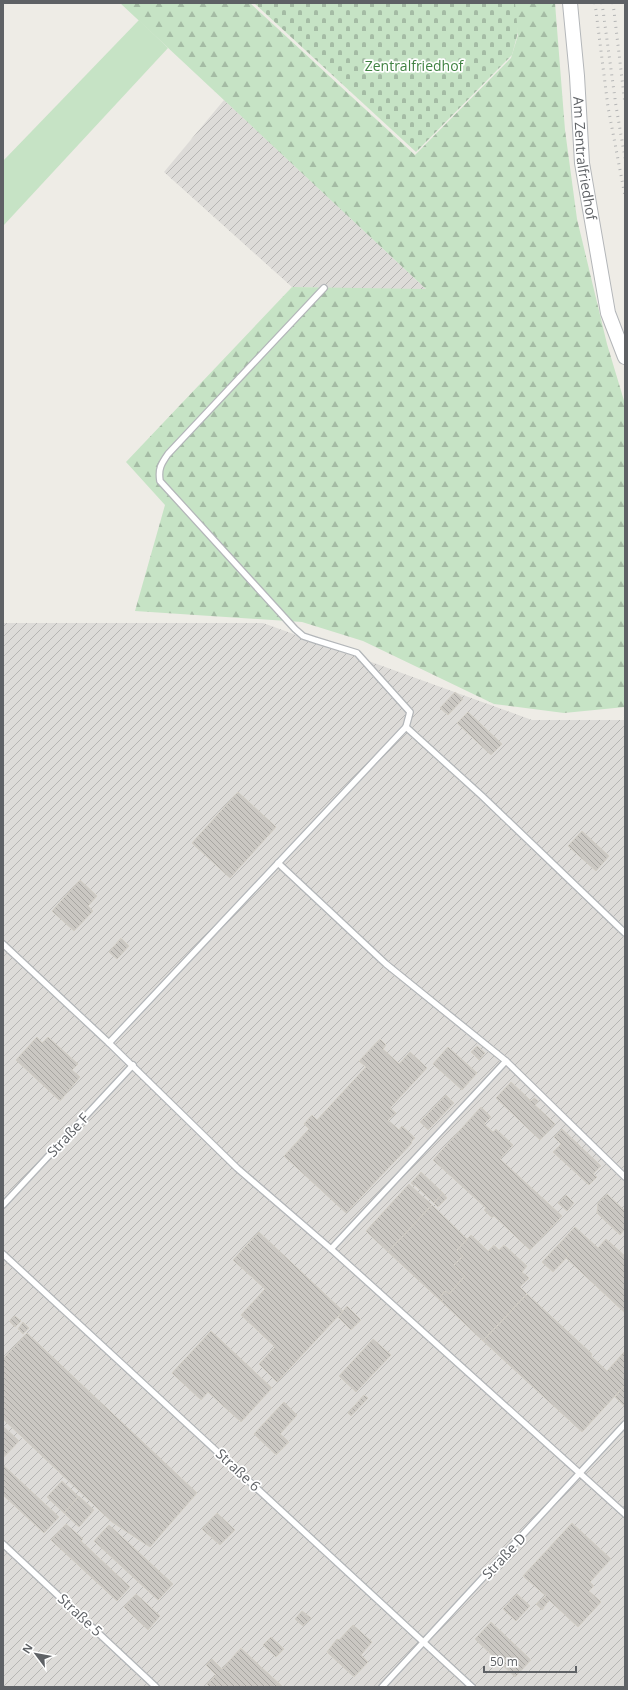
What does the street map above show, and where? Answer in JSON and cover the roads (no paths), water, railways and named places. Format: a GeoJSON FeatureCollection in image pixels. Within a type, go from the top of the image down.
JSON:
{"type":"FeatureCollection","features":[{"type":"Feature","properties":{"kind":"street","name":"Am Zentralfriedhof"},"geometry":{"type":"LineString","coordinates":[[570,3],[577,76],[582,163],[608,313],[625,357]]}},
{"type":"Feature","properties":{"kind":"lane"},"geometry":{"type":"LineString","coordinates":[[109,1043],[406,727],[410,712],[357,653],[303,636],[295,629],[160,481],[158,473],[160,465],[168,454],[324,288]]}},
{"type":"Feature","properties":{"kind":"lane"},"geometry":{"type":"LineString","coordinates":[[406,727],[482,796],[625,933]]}},
{"type":"Feature","properties":{"kind":"lane"},"geometry":{"type":"LineString","coordinates":[[278,863],[386,964],[506,1061],[625,1177]]}},
{"type":"Feature","properties":{"kind":"lane"},"geometry":{"type":"LineString","coordinates":[[3,944],[132,1065],[237,1168],[331,1249],[625,1514]]}},
{"type":"Feature","properties":{"kind":"lane"},"geometry":{"type":"LineString","coordinates":[[331,1249],[506,1061]]}},
{"type":"Feature","properties":{"kind":"lane","name":"Straße F"},"geometry":{"type":"LineString","coordinates":[[3,1205],[132,1065]]}},
{"type":"Feature","properties":{"kind":"lane","name":"Straße 6"},"geometry":{"type":"LineString","coordinates":[[3,1254],[472,1687]]}},
{"type":"Feature","properties":{"kind":"lane","name":"Straße D"},"geometry":{"type":"LineString","coordinates":[[382,1687],[625,1424]]}},
{"type":"Feature","properties":{"kind":"lane","name":"Straße 5"},"geometry":{"type":"LineString","coordinates":[[3,1544],[156,1687]]}},
{"type":"Feature","properties":{"kind":"railway"},"geometry":{"type":"LineString","coordinates":[[595,3],[608,107],[625,196]]}},
{"type":"Feature","properties":{"kind":"railway"},"geometry":{"type":"LineString","coordinates":[[602,3],[616,106],[625,158]]}},
{"type":"Feature","properties":{"kind":"railway"},"geometry":{"type":"LineString","coordinates":[[613,3],[625,104]]}},
{"type":"Feature","properties":{"kind":"park label","name":"Zentralfriedhof"},"geometry":{"type":"Point","coordinates":[414,66]}}]}
